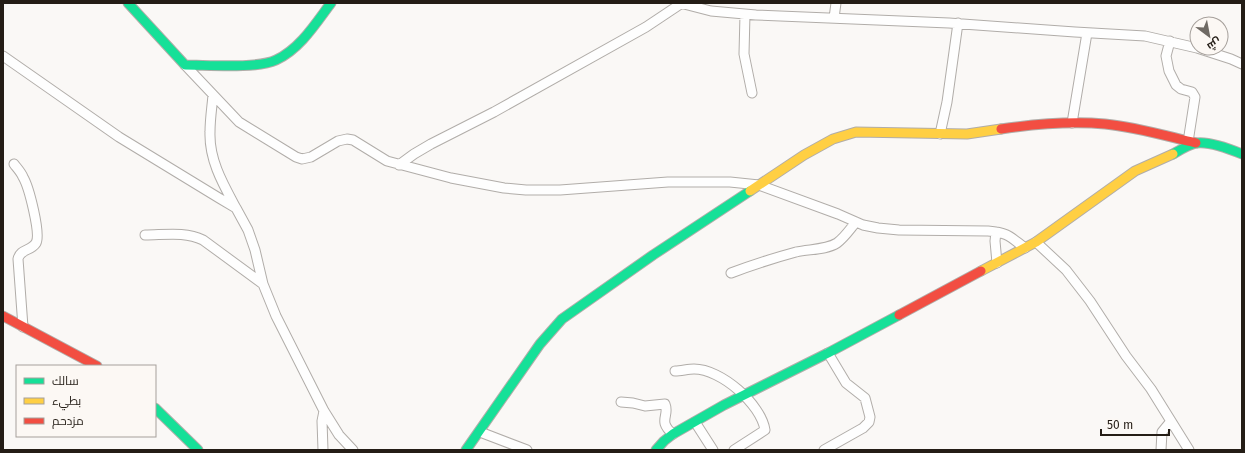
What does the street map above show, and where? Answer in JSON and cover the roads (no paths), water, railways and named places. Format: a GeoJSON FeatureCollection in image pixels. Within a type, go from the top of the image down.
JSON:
{"type":"FeatureCollection","features":[{"type":"Feature","properties":{"kind":"street"},"geometry":{"type":"LineString","coordinates":[[128,3],[239,122],[296,157],[302,159],[311,157],[338,141],[347,138],[353,140],[387,161],[399,165],[451,178],[504,188],[526,190],[560,190],[668,182],[730,182],[759,185],[863,225],[899,230],[996,232],[1007,234],[1025,248]]}},
{"type":"Feature","properties":{"kind":"street"},"geometry":{"type":"LineString","coordinates":[[185,65],[254,65],[266,64],[279,59],[291,50],[331,3]]}},
{"type":"Feature","properties":{"kind":"street"},"geometry":{"type":"LineString","coordinates":[[399,165],[419,151],[494,112],[646,27],[681,3],[711,11],[745,14],[958,23],[1145,36],[1189,46]]}},
{"type":"Feature","properties":{"kind":"street"},"geometry":{"type":"LineString","coordinates":[[834,18],[836,3]]}},
{"type":"Feature","properties":{"kind":"street"},"geometry":{"type":"LineString","coordinates":[[745,14],[744,54],[752,93]]}},
{"type":"Feature","properties":{"kind":"street"},"geometry":{"type":"LineString","coordinates":[[940,134],[947,102],[958,23]]}},
{"type":"Feature","properties":{"kind":"street"},"geometry":{"type":"LineString","coordinates":[[1072,123],[1087,33]]}},
{"type":"Feature","properties":{"kind":"street"},"geometry":{"type":"LineString","coordinates":[[1170,41],[1166,56],[1169,71],[1174,82],[1180,89],[1192,92],[1195,97],[1192,143]]}},
{"type":"Feature","properties":{"kind":"street"},"geometry":{"type":"LineString","coordinates":[[3,56],[119,137],[236,208]]}},
{"type":"Feature","properties":{"kind":"street"},"geometry":{"type":"LineString","coordinates":[[1222,56],[1242,64]]}},
{"type":"Feature","properties":{"kind":"street"},"geometry":{"type":"LineString","coordinates":[[214,94],[210,133],[216,167],[223,184],[248,230],[263,284],[276,316],[324,411],[339,434],[353,450]]}},
{"type":"Feature","properties":{"kind":"street"},"geometry":{"type":"LineString","coordinates":[[466,450],[540,344],[562,319],[653,255],[804,155],[833,139],[856,132],[967,134],[1021,126],[1072,123],[1105,124],[1126,127],[1192,143],[1209,144],[1227,148],[1242,154]]}},
{"type":"Feature","properties":{"kind":"street"},"geometry":{"type":"LineString","coordinates":[[656,450],[673,434],[744,395],[828,353],[1036,242],[1135,171],[1192,143]]}},
{"type":"Feature","properties":{"kind":"street"},"geometry":{"type":"LineString","coordinates":[[14,164],[23,176],[28,188],[32,200],[38,236],[37,242],[34,246],[21,253],[18,259],[23,327]]}},
{"type":"Feature","properties":{"kind":"street"},"geometry":{"type":"LineString","coordinates":[[731,273],[797,252],[821,248],[837,243],[848,233],[856,222]]}},
{"type":"Feature","properties":{"kind":"street"},"geometry":{"type":"LineString","coordinates":[[996,232],[995,241],[997,263]]}},
{"type":"Feature","properties":{"kind":"street"},"geometry":{"type":"LineString","coordinates":[[145,235],[190,234],[203,240],[263,284]]}},
{"type":"Feature","properties":{"kind":"street"},"geometry":{"type":"LineString","coordinates":[[1036,242],[1066,270],[1090,301],[1126,356],[1152,389],[1189,450]]}},
{"type":"Feature","properties":{"kind":"street"},"geometry":{"type":"LineString","coordinates":[[3,316],[95,365]]}},
{"type":"Feature","properties":{"kind":"street"},"geometry":{"type":"LineString","coordinates":[[824,450],[863,428],[870,417],[865,398],[846,383],[828,353]]}},
{"type":"Feature","properties":{"kind":"street"},"geometry":{"type":"LineString","coordinates":[[675,372],[694,369],[706,371],[726,380],[744,395],[763,420],[765,430],[734,450]]}},
{"type":"Feature","properties":{"kind":"street"},"geometry":{"type":"LineString","coordinates":[[621,402],[644,406],[665,404],[665,425],[673,434]]}},
{"type":"Feature","properties":{"kind":"street"},"geometry":{"type":"LineString","coordinates":[[156,409],[198,450]]}},
{"type":"Feature","properties":{"kind":"street"},"geometry":{"type":"LineString","coordinates":[[323,450],[322,421],[324,411]]}},
{"type":"Feature","properties":{"kind":"street"},"geometry":{"type":"LineString","coordinates":[[1161,450],[1162,432],[1171,421]]}},
{"type":"Feature","properties":{"kind":"street"},"geometry":{"type":"LineString","coordinates":[[695,422],[713,450]]}},
{"type":"Feature","properties":{"kind":"street"},"geometry":{"type":"LineString","coordinates":[[480,432],[527,450]]}}]}
